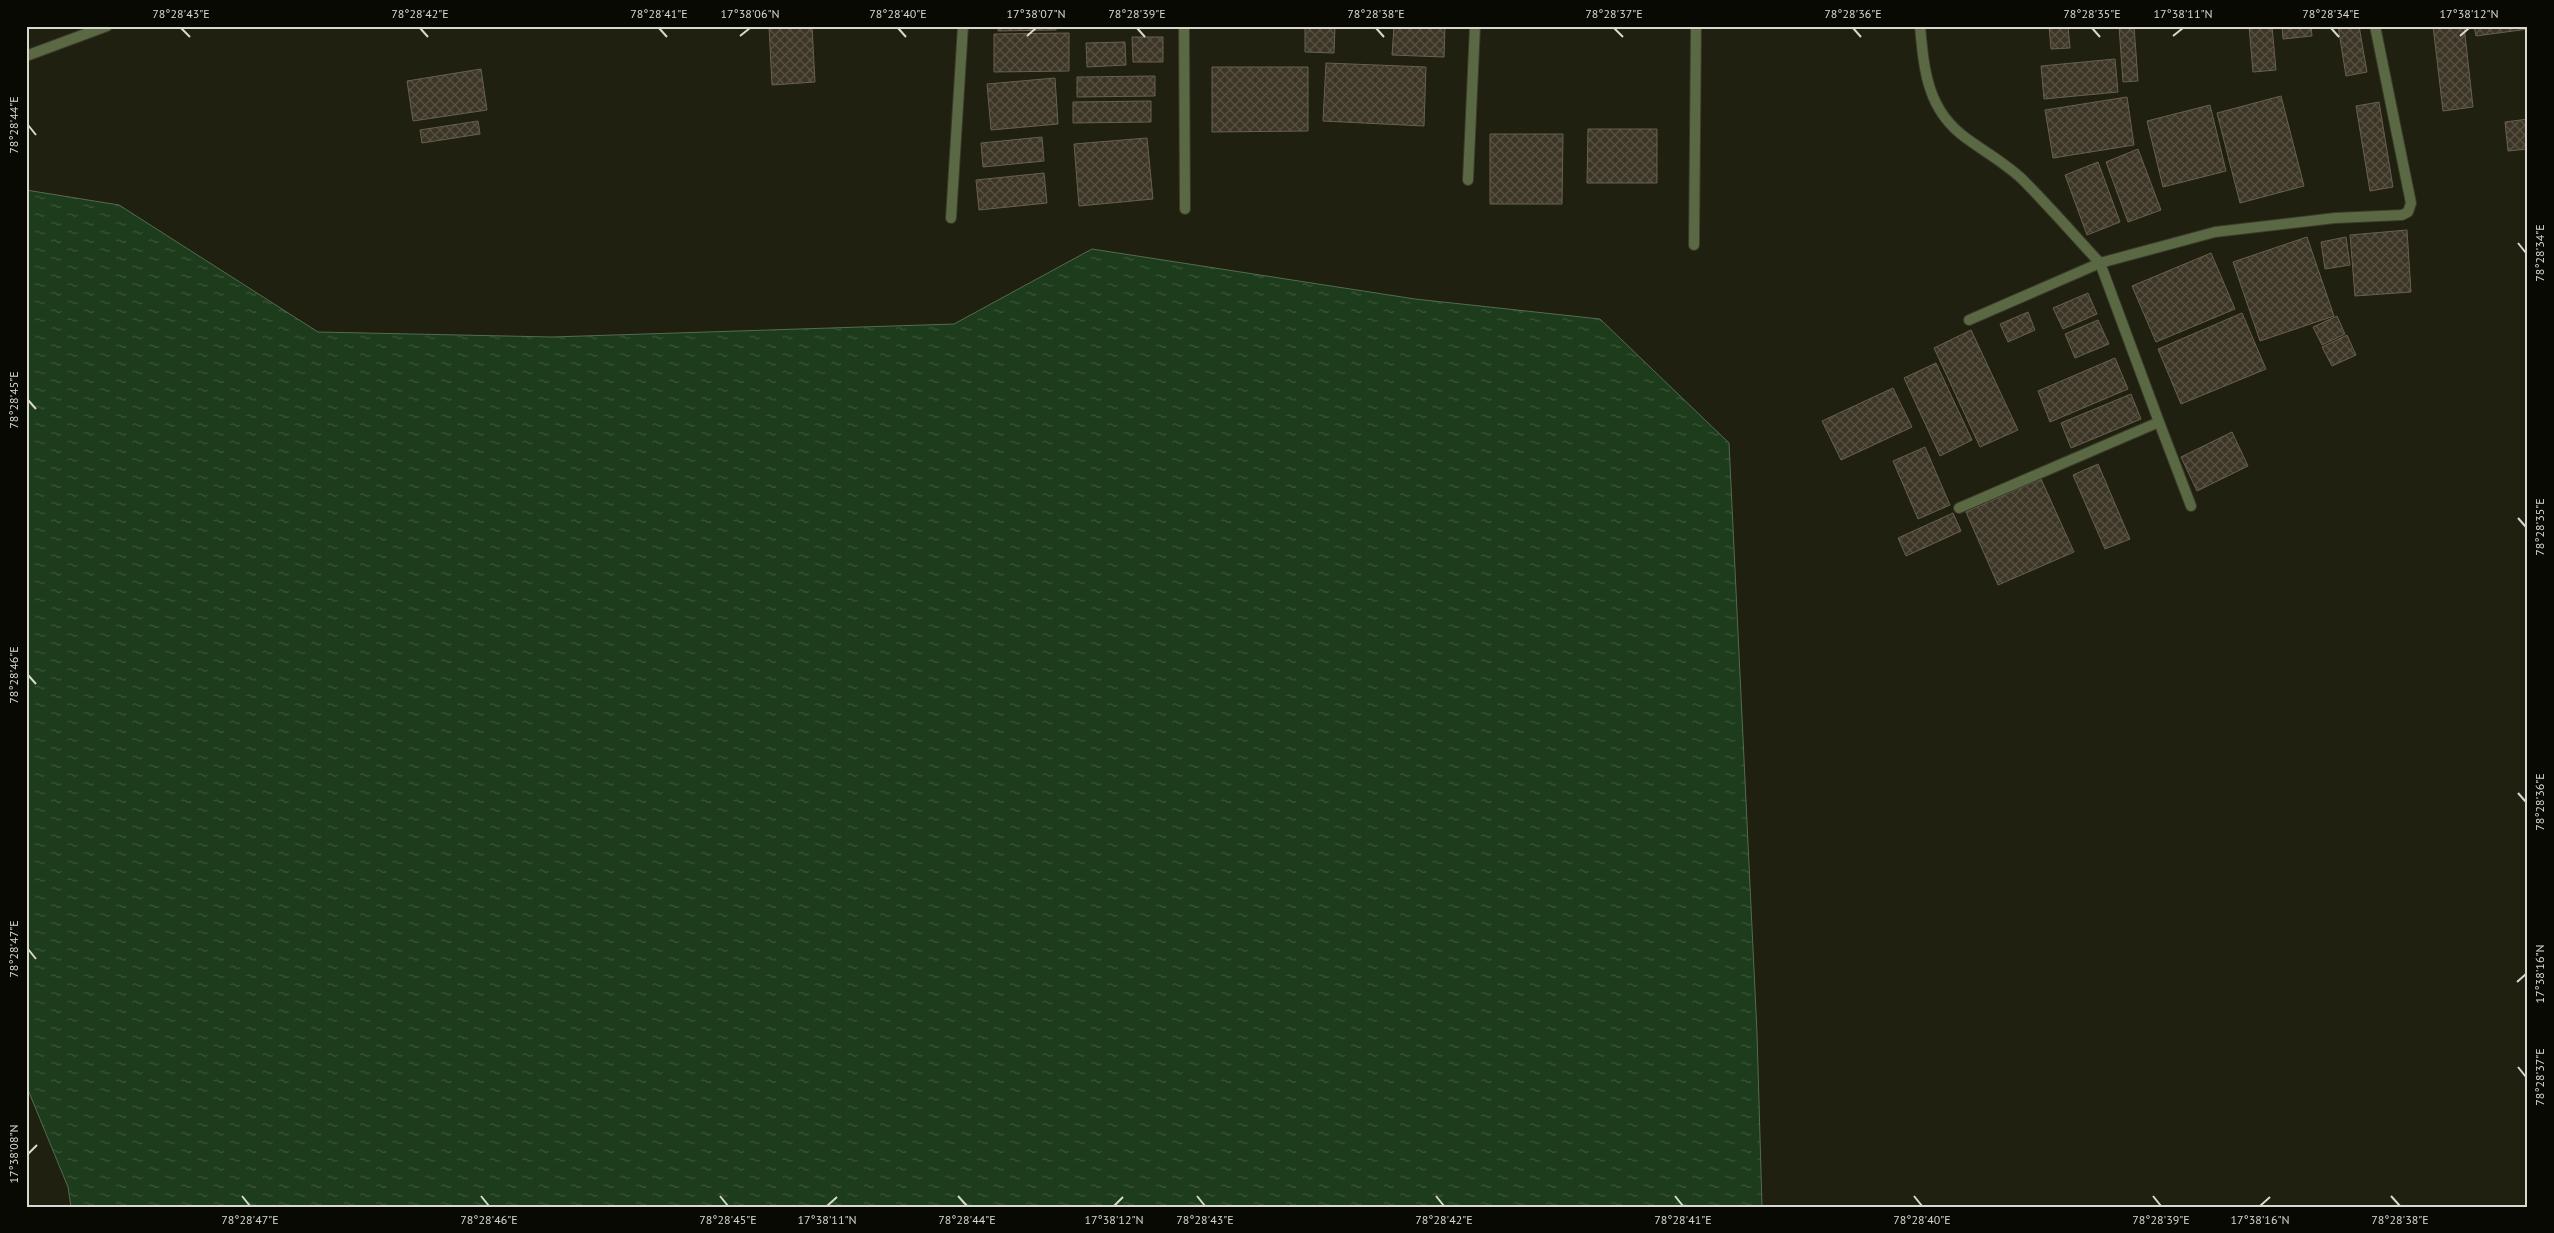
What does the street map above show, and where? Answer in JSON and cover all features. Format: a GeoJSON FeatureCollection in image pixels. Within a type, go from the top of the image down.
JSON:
{"type":"FeatureCollection","features":[{"type":"Feature","properties":{"kind":"street"},"geometry":{"type":"LineString","coordinates":[[26,56],[107,26]]}},
{"type":"Feature","properties":{"kind":"street"},"geometry":{"type":"LineString","coordinates":[[951,218],[963,26]]}},
{"type":"Feature","properties":{"kind":"street"},"geometry":{"type":"LineString","coordinates":[[1184,26],[1185,209]]}},
{"type":"Feature","properties":{"kind":"street"},"geometry":{"type":"LineString","coordinates":[[1468,180],[1475,26]]}},
{"type":"Feature","properties":{"kind":"street"},"geometry":{"type":"LineString","coordinates":[[1694,245],[1696,26]]}},
{"type":"Feature","properties":{"kind":"street"},"geometry":{"type":"LineString","coordinates":[[1920,26],[1923,65],[1931,96],[1948,121],[1965,137],[2021,178],[2100,263],[2191,506]]}},
{"type":"Feature","properties":{"kind":"street"},"geometry":{"type":"LineString","coordinates":[[1969,320],[2100,263],[2215,232],[2335,218],[2402,215],[2408,212],[2411,203],[2375,26]]}},
{"type":"Feature","properties":{"kind":"street"},"geometry":{"type":"LineString","coordinates":[[1959,508],[2159,422]]}},
{"type":"Feature","properties":{"kind":"water"},"geometry":{"type":"Polygon","coordinates":[[[26,190],[119,205],[318,332],[552,337],[954,324],[1092,249],[1415,299],[1600,319],[1729,443],[1757,1033],[1762,1207],[71,1207],[68,1187],[26,1085],[26,190]]]}},
{"type":"Feature","properties":{"kind":"building"},"geometry":{"type":"Polygon","coordinates":[[[769,26],[812,26],[815,82],[772,85],[769,26]]]}},
{"type":"Feature","properties":{"kind":"building"},"geometry":{"type":"Polygon","coordinates":[[[998,26],[1056,26],[1056,30],[998,31],[998,26]]]}},
{"type":"Feature","properties":{"kind":"building"},"geometry":{"type":"Polygon","coordinates":[[[1305,26],[1335,26],[1334,53],[1305,52],[1305,26]]]}},
{"type":"Feature","properties":{"kind":"building"},"geometry":{"type":"Polygon","coordinates":[[[1394,26],[1445,26],[1444,57],[1392,55],[1394,26]]]}},
{"type":"Feature","properties":{"kind":"building"},"geometry":{"type":"Polygon","coordinates":[[[2049,26],[2068,26],[2070,48],[2051,49],[2049,26]]]}},
{"type":"Feature","properties":{"kind":"building"},"geometry":{"type":"Polygon","coordinates":[[[2119,26],[2134,26],[2138,81],[2123,82],[2119,26]]]}},
{"type":"Feature","properties":{"kind":"building"},"geometry":{"type":"Polygon","coordinates":[[[2249,26],[2272,26],[2276,70],[2253,72],[2249,26]]]}},
{"type":"Feature","properties":{"kind":"building"},"geometry":{"type":"Polygon","coordinates":[[[2282,26],[2311,26],[2312,36],[2283,39],[2282,26]]]}},
{"type":"Feature","properties":{"kind":"building"},"geometry":{"type":"Polygon","coordinates":[[[2338,26],[2359,26],[2367,72],[2346,76],[2338,26]]]}},
{"type":"Feature","properties":{"kind":"building"},"geometry":{"type":"Polygon","coordinates":[[[2433,26],[2464,26],[2473,107],[2443,111],[2433,26]]]}},
{"type":"Feature","properties":{"kind":"building"},"geometry":{"type":"Polygon","coordinates":[[[2474,26],[2528,26],[2528,29],[2476,36],[2474,26]]]}},
{"type":"Feature","properties":{"kind":"building"},"geometry":{"type":"Polygon","coordinates":[[[1069,33],[1069,71],[994,72],[994,34],[1069,33]]]}},
{"type":"Feature","properties":{"kind":"building"},"geometry":{"type":"Polygon","coordinates":[[[1132,37],[1163,37],[1163,62],[1133,62],[1132,37]]]}},
{"type":"Feature","properties":{"kind":"building"},"geometry":{"type":"Polygon","coordinates":[[[1125,42],[1126,65],[1087,67],[1086,43],[1125,42]]]}},
{"type":"Feature","properties":{"kind":"building"},"geometry":{"type":"Polygon","coordinates":[[[2115,59],[2118,92],[2044,99],[2041,66],[2115,59]]]}},
{"type":"Feature","properties":{"kind":"building"},"geometry":{"type":"Polygon","coordinates":[[[1326,63],[1426,67],[1424,126],[1323,121],[1326,63]]]}},
{"type":"Feature","properties":{"kind":"building"},"geometry":{"type":"Polygon","coordinates":[[[1212,67],[1308,67],[1308,131],[1212,132],[1212,67]]]}},
{"type":"Feature","properties":{"kind":"building"},"geometry":{"type":"Polygon","coordinates":[[[481,69],[487,110],[413,121],[407,81],[481,69]]]}},
{"type":"Feature","properties":{"kind":"building"},"geometry":{"type":"Polygon","coordinates":[[[1155,76],[1155,96],[1077,97],[1077,77],[1155,76]]]}},
{"type":"Feature","properties":{"kind":"building"},"geometry":{"type":"Polygon","coordinates":[[[1055,78],[1058,124],[991,130],[987,84],[1055,78]]]}},
{"type":"Feature","properties":{"kind":"building"},"geometry":{"type":"Polygon","coordinates":[[[2281,96],[2304,186],[2240,203],[2217,113],[2281,96]]]}},
{"type":"Feature","properties":{"kind":"building"},"geometry":{"type":"Polygon","coordinates":[[[2127,97],[2134,145],[2053,158],[2045,110],[2127,97]]]}},
{"type":"Feature","properties":{"kind":"building"},"geometry":{"type":"Polygon","coordinates":[[[1151,101],[1151,122],[1073,123],[1073,102],[1151,101]]]}},
{"type":"Feature","properties":{"kind":"building"},"geometry":{"type":"Polygon","coordinates":[[[2379,102],[2393,187],[2370,191],[2356,106],[2379,102]]]}},
{"type":"Feature","properties":{"kind":"building"},"geometry":{"type":"Polygon","coordinates":[[[2210,105],[2226,171],[2163,187],[2147,121],[2210,105]]]}},
{"type":"Feature","properties":{"kind":"building"},"geometry":{"type":"Polygon","coordinates":[[[2528,119],[2528,149],[2508,151],[2505,122],[2528,119]]]}},
{"type":"Feature","properties":{"kind":"building"},"geometry":{"type":"Polygon","coordinates":[[[478,121],[480,134],[422,143],[420,130],[478,121]]]}},
{"type":"Feature","properties":{"kind":"building"},"geometry":{"type":"Polygon","coordinates":[[[1588,129],[1657,129],[1657,183],[1587,183],[1588,129]]]}},
{"type":"Feature","properties":{"kind":"building"},"geometry":{"type":"Polygon","coordinates":[[[1490,134],[1563,134],[1562,204],[1490,204],[1490,134]]]}},
{"type":"Feature","properties":{"kind":"building"},"geometry":{"type":"Polygon","coordinates":[[[1042,137],[1044,161],[983,167],[981,143],[1042,137]]]}},
{"type":"Feature","properties":{"kind":"building"},"geometry":{"type":"Polygon","coordinates":[[[1147,138],[1153,199],[1079,206],[1074,144],[1147,138]]]}},
{"type":"Feature","properties":{"kind":"building"},"geometry":{"type":"Polygon","coordinates":[[[2138,149],[2161,210],[2128,222],[2106,162],[2138,149]]]}},
{"type":"Feature","properties":{"kind":"building"},"geometry":{"type":"Polygon","coordinates":[[[2098,162],[2120,222],[2087,235],[2065,175],[2098,162]]]}},
{"type":"Feature","properties":{"kind":"building"},"geometry":{"type":"Polygon","coordinates":[[[1044,173],[1047,203],[979,210],[976,180],[1044,173]]]}},
{"type":"Feature","properties":{"kind":"building"},"geometry":{"type":"Polygon","coordinates":[[[2407,230],[2411,292],[2355,296],[2350,235],[2407,230]]]}},
{"type":"Feature","properties":{"kind":"building"},"geometry":{"type":"Polygon","coordinates":[[[2307,237],[2334,316],[2260,341],[2233,262],[2307,237]]]}},
{"type":"Feature","properties":{"kind":"building"},"geometry":{"type":"Polygon","coordinates":[[[2346,237],[2350,265],[2325,269],[2321,242],[2346,237]]]}},
{"type":"Feature","properties":{"kind":"building"},"geometry":{"type":"Polygon","coordinates":[[[2211,253],[2235,309],[2156,342],[2132,286],[2211,253]]]}},
{"type":"Feature","properties":{"kind":"building"},"geometry":{"type":"Polygon","coordinates":[[[2088,293],[2097,314],[2063,329],[2053,308],[2088,293]]]}},
{"type":"Feature","properties":{"kind":"building"},"geometry":{"type":"Polygon","coordinates":[[[2028,312],[2035,330],[2008,342],[2000,324],[2028,312]]]}},
{"type":"Feature","properties":{"kind":"building"},"geometry":{"type":"Polygon","coordinates":[[[2242,313],[2266,369],[2181,404],[2158,349],[2242,313]]]}},
{"type":"Feature","properties":{"kind":"building"},"geometry":{"type":"Polygon","coordinates":[[[2337,316],[2345,334],[2322,345],[2313,327],[2337,316]]]}},
{"type":"Feature","properties":{"kind":"building"},"geometry":{"type":"Polygon","coordinates":[[[2098,320],[2109,344],[2075,358],[2065,334],[2098,320]]]}},
{"type":"Feature","properties":{"kind":"building"},"geometry":{"type":"Polygon","coordinates":[[[1971,330],[2018,430],[1980,447],[1934,348],[1971,330]]]}},
{"type":"Feature","properties":{"kind":"building"},"geometry":{"type":"Polygon","coordinates":[[[2347,335],[2356,355],[2332,366],[2322,347],[2347,335]]]}},
{"type":"Feature","properties":{"kind":"building"},"geometry":{"type":"Polygon","coordinates":[[[2115,358],[2128,389],[2050,422],[2038,391],[2115,358]]]}},
{"type":"Feature","properties":{"kind":"building"},"geometry":{"type":"Polygon","coordinates":[[[1936,363],[1972,440],[1940,456],[1904,378],[1936,363]]]}},
{"type":"Feature","properties":{"kind":"building"},"geometry":{"type":"Polygon","coordinates":[[[1893,388],[1912,427],[1841,460],[1822,421],[1893,388]]]}},
{"type":"Feature","properties":{"kind":"building"},"geometry":{"type":"Polygon","coordinates":[[[2131,394],[2141,419],[2071,448],[2061,423],[2131,394]]]}},
{"type":"Feature","properties":{"kind":"building"},"geometry":{"type":"Polygon","coordinates":[[[2232,432],[2248,466],[2197,491],[2181,457],[2232,432]]]}},
{"type":"Feature","properties":{"kind":"building"},"geometry":{"type":"Polygon","coordinates":[[[1925,447],[1950,505],[1918,519],[1893,461],[1925,447]]]}},
{"type":"Feature","properties":{"kind":"building"},"geometry":{"type":"Polygon","coordinates":[[[2098,464],[2130,539],[2105,549],[2073,475],[2098,464]]]}},
{"type":"Feature","properties":{"kind":"building"},"geometry":{"type":"Polygon","coordinates":[[[2041,479],[2074,552],[1998,585],[1966,512],[2041,479]]]}},
{"type":"Feature","properties":{"kind":"building"},"geometry":{"type":"Polygon","coordinates":[[[1953,513],[1961,531],[1906,556],[1898,538],[1953,513]]]}}]}
